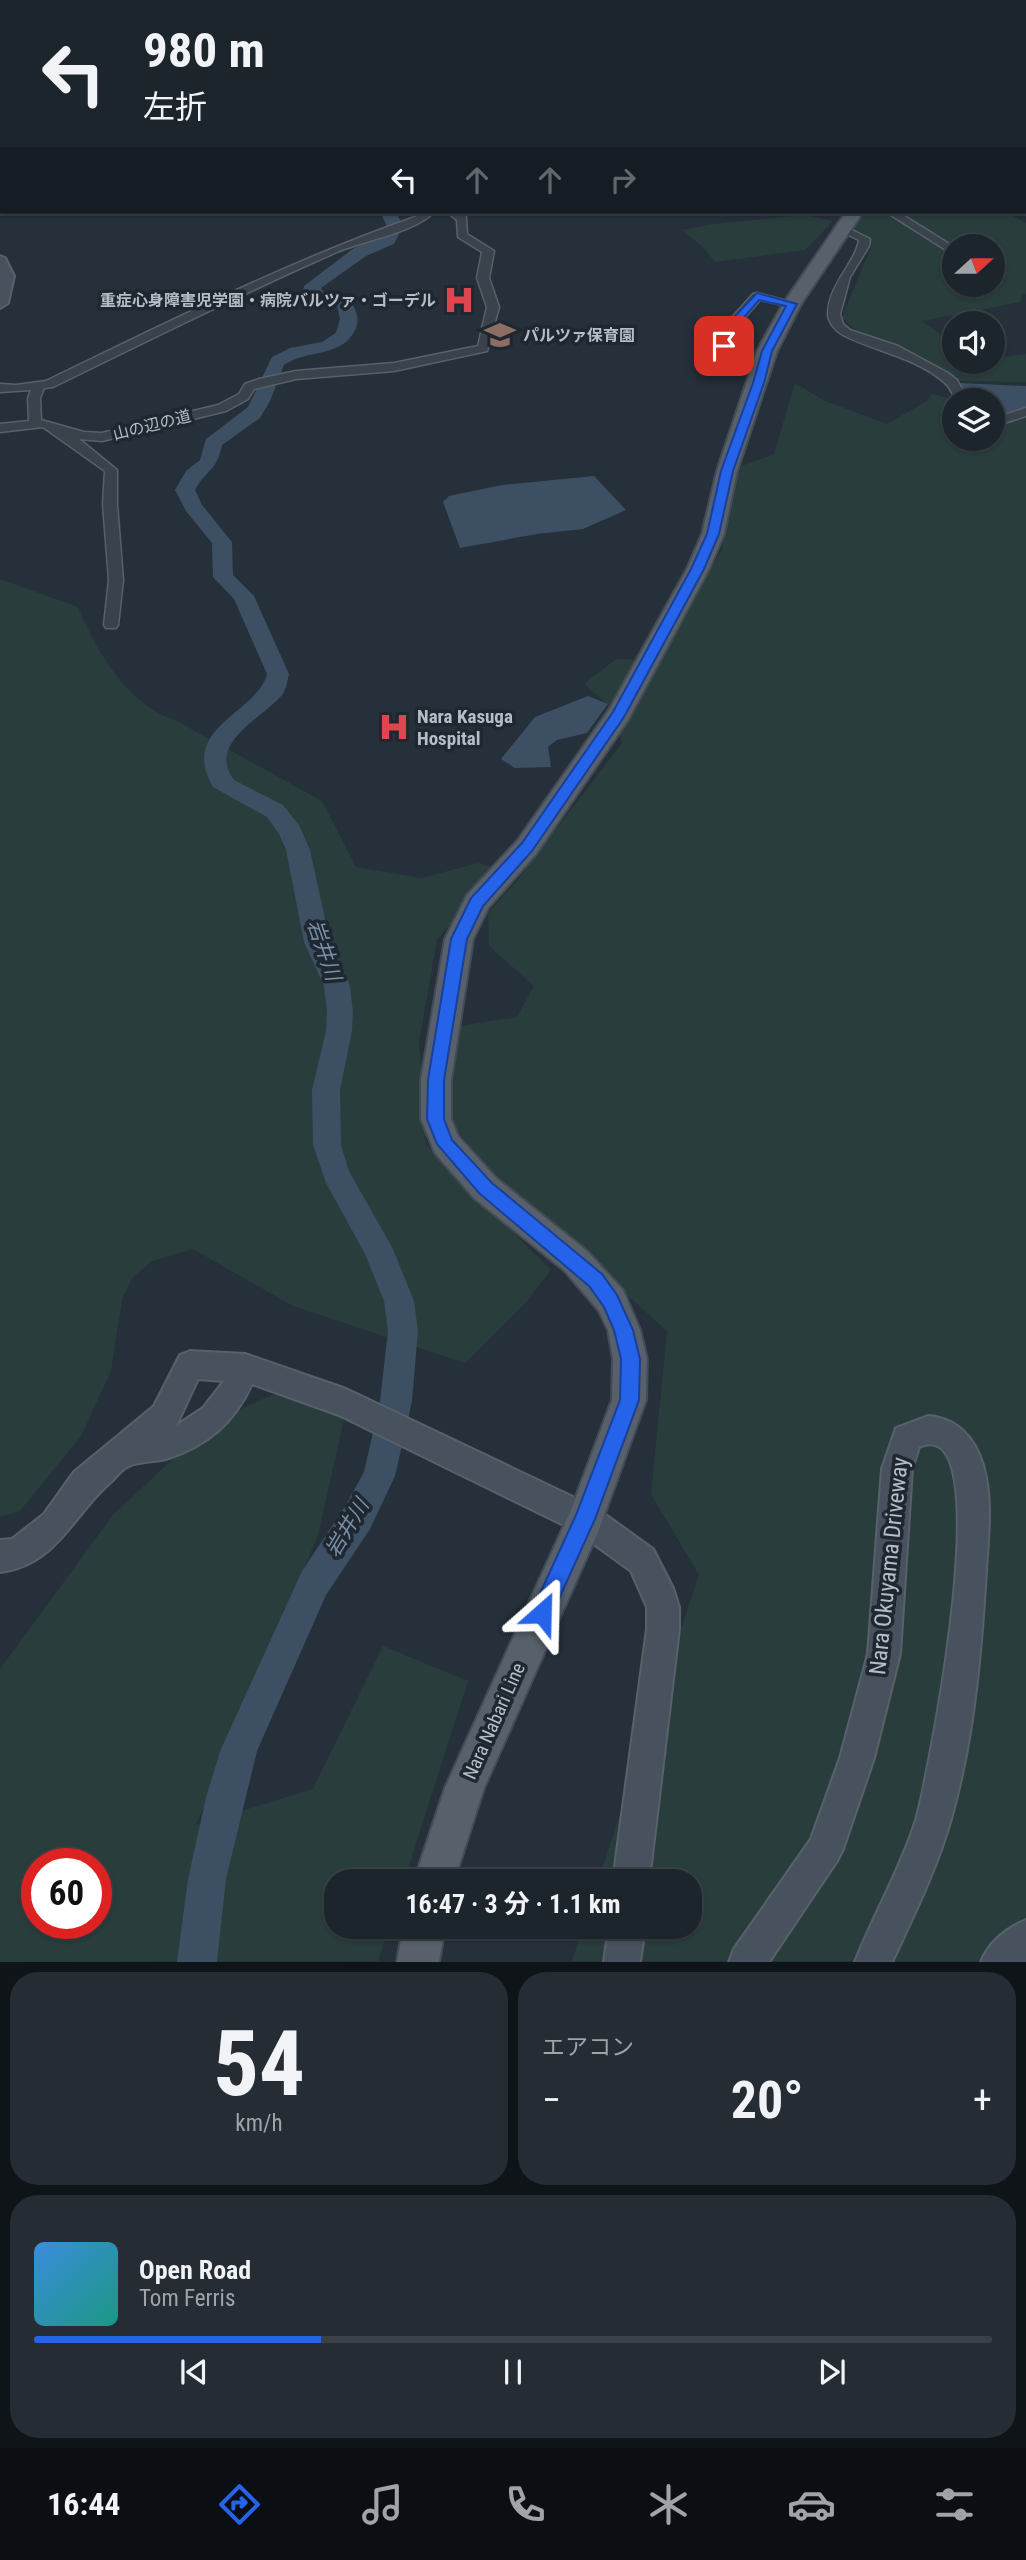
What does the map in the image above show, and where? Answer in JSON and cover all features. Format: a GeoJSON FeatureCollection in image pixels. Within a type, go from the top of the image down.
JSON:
{"type":"FeatureCollection","features":[{"type":"Feature","properties":{"kind":"main road","name":"Nara Nabari Line"},"geometry":{"type":"LineString","coordinates":[[437,1869],[450,1823],[482,1743],[585,1519],[629,1400],[630,1359],[624,1330],[611,1301],[595,1280],[485,1188],[446,1144],[436,1119],[435,1090],[459,939],[477,902],[527,847],[619,714],[698,569],[713,534],[727,471],[759,383],[767,351],[792,304],[849,220]]}},
{"type":"Feature","properties":{"kind":"main road"},"geometry":{"type":"LineString","coordinates":[[418,1962],[422,1939]]}},
{"type":"Feature","properties":{"kind":"street"},"geometry":{"type":"LineString","coordinates":[[0,388],[49,384],[246,288],[389,229],[403,226],[425,214]]}},
{"type":"Feature","properties":{"kind":"street","name":"山の辺の道"},"geometry":{"type":"LineString","coordinates":[[54,428],[83,436],[102,437],[145,429],[222,408],[244,396],[250,387],[259,383],[296,375],[394,367],[483,348],[493,307],[483,278],[488,251],[462,235],[462,219],[455,214]]}},
{"type":"Feature","properties":{"kind":"street"},"geometry":{"type":"LineString","coordinates":[[894,214],[942,244]]}},
{"type":"Feature","properties":{"kind":"street"},"geometry":{"type":"LineString","coordinates":[[849,220],[864,239],[864,246],[844,277],[834,314],[838,325],[846,332],[894,349],[944,376],[956,388]]}},
{"type":"Feature","properties":{"kind":"street"},"geometry":{"type":"LineString","coordinates":[[0,261],[6,276],[0,303]]}},
{"type":"Feature","properties":{"kind":"street"},"geometry":{"type":"LineString","coordinates":[[724,346],[726,331],[757,296],[792,304]]}},
{"type":"Feature","properties":{"kind":"street"},"geometry":{"type":"LineString","coordinates":[[35,422],[34,398],[38,387]]}},
{"type":"Feature","properties":{"kind":"street"},"geometry":{"type":"LineString","coordinates":[[1005,419],[1026,412]]}},
{"type":"Feature","properties":{"kind":"street"},"geometry":{"type":"LineString","coordinates":[[0,428],[35,422],[54,428]]}},
{"type":"Feature","properties":{"kind":"street","name":"山の辺の道"},"geometry":{"type":"LineString","coordinates":[[54,428],[111,470],[110,503],[118,603],[111,625]]}},
{"type":"Feature","properties":{"kind":"street"},"geometry":{"type":"LineString","coordinates":[[0,1556],[18,1554],[55,1525],[85,1483],[165,1416],[190,1366],[245,1368],[346,1404],[585,1519],[642,1560],[657,1588],[663,1608],[654,1718],[633,1869]]}},
{"type":"Feature","properties":{"kind":"street"},"geometry":{"type":"LineString","coordinates":[[122,1451],[154,1450],[197,1432],[226,1405],[245,1368]]}},
{"type":"Feature","properties":{"kind":"street","name":"Nara Okuyama Driveway"},"geometry":{"type":"LineString","coordinates":[[747,1962],[825,1849],[857,1758],[884,1654],[897,1469],[907,1438],[924,1429],[947,1435],[968,1464],[973,1537],[963,1676],[940,1796],[926,1848],[873,1962]]}},
{"type":"Feature","properties":{"kind":"street"},"geometry":{"type":"LineString","coordinates":[[999,1962],[1026,1938]]}},
{"type":"Feature","properties":{"kind":"street"},"geometry":{"type":"LineString","coordinates":[[622,1962],[625,1939]]}},
{"type":"Feature","properties":{"kind":"green space"},"geometry":{"type":"Polygon","coordinates":[[[858,214],[1010,214],[1026,223],[1026,294],[1022,295],[1021,302],[974,311],[942,311],[942,317],[922,321],[942,335],[942,369],[881,343],[853,327],[842,317],[872,245],[849,226],[858,214]]]}},
{"type":"Feature","properties":{"kind":"green space"},"geometry":{"type":"Polygon","coordinates":[[[803,215],[833,221],[805,250],[715,262],[704,248],[682,230],[714,224],[803,215]]]}},
{"type":"Feature","properties":{"kind":"green space"},"geometry":{"type":"Polygon","coordinates":[[[1026,354],[1026,382],[958,381],[949,374],[1005,374],[1005,357],[1026,354]]]}},
{"type":"Feature","properties":{"kind":"green space"},"geometry":{"type":"Polygon","coordinates":[[[795,383],[825,401],[887,424],[927,401],[932,394],[942,396],[942,451],[1005,451],[1005,423],[1026,417],[1026,1961],[572,1961],[579,1939],[702,1939],[702,1869],[602,1869],[699,1575],[651,1494],[667,1331],[494,1175],[450,1122],[454,1027],[517,1017],[534,986],[489,946],[488,913],[515,883],[622,743],[613,709],[584,684],[616,659],[654,660],[722,550],[736,468],[774,454],[795,383]]]}},
{"type":"Feature","properties":{"kind":"green space"},"geometry":{"type":"Polygon","coordinates":[[[0,579],[78,607],[104,658],[115,674],[142,702],[322,801],[356,867],[422,878],[478,863],[497,869],[437,940],[419,1042],[426,1145],[551,1270],[527,1301],[465,1363],[293,1306],[193,1249],[152,1261],[132,1278],[122,1300],[111,1371],[81,1436],[20,1511],[0,1517],[0,579]]]}},
{"type":"Feature","properties":{"kind":"green space"},"geometry":{"type":"Polygon","coordinates":[[[272,1395],[299,1395],[344,1419],[318,1535],[196,1825],[313,1789],[383,1646],[468,1681],[408,1869],[324,1869],[324,1939],[385,1939],[378,1961],[0,1962],[0,1669],[113,1515],[174,1458],[243,1408],[272,1395]]]}},
{"type":"Feature","properties":{"kind":"water"},"geometry":{"type":"Polygon","coordinates":[[[960,383],[1026,386],[1026,409],[1005,415],[1005,388],[962,388],[960,383]]]}},
{"type":"Feature","properties":{"kind":"water"},"geometry":{"type":"Polygon","coordinates":[[[594,476],[626,510],[583,529],[460,548],[443,502],[449,496],[502,485],[594,476]]]}},
{"type":"Feature","properties":{"kind":"water"},"geometry":{"type":"Polygon","coordinates":[[[588,696],[608,704],[587,733],[557,740],[548,747],[551,767],[515,768],[501,759],[535,717],[588,696]]]}},
{"type":"Feature","properties":{"kind":"waterway","name":"岩井川"},"geometry":{"type":"LineString","coordinates":[[197,1962],[207,1879],[225,1797],[239,1749],[314,1583],[358,1517],[379,1476],[396,1401],[403,1331],[399,1301],[378,1249],[336,1174],[327,1145],[326,1090],[339,1031],[340,1012],[337,986],[317,942],[298,850],[290,831],[275,811],[226,786],[221,781],[215,762],[221,740],[231,726],[274,690],[278,674],[243,596],[223,577],[222,542],[193,507],[185,490],[193,475],[209,462],[213,443],[253,414],[278,361],[286,355],[327,346],[343,336],[349,319],[344,304],[342,301],[323,302],[312,291],[312,286],[360,252],[388,241],[395,226],[389,214]]}},
{"type":"Feature","properties":{"kind":"place","name":"重症心身障害児学園・病院バルツァ・ゴーデル"},"geometry":{"type":"Point","coordinates":[459,300]}},
{"type":"Feature","properties":{"kind":"place","name":"パルツァ保育園"},"geometry":{"type":"Point","coordinates":[500,335]}},
{"type":"Feature","properties":{"kind":"place","name":"Nara Kasuga Hospital"},"geometry":{"type":"Point","coordinates":[394,727]}},
{"type":"Feature","properties":{"kind":"route"},"geometry":{"type":"LineString","coordinates":[[542,1613],[585,1519],[629,1400],[632,1382],[630,1359],[624,1330],[611,1301],[595,1280],[576,1261],[485,1188],[446,1144],[436,1119],[436,1080],[459,939],[477,902],[527,847],[619,714],[668,619],[698,569],[713,534],[727,471],[759,383],[767,351],[792,304],[757,296],[726,331],[724,346]]}}]}
